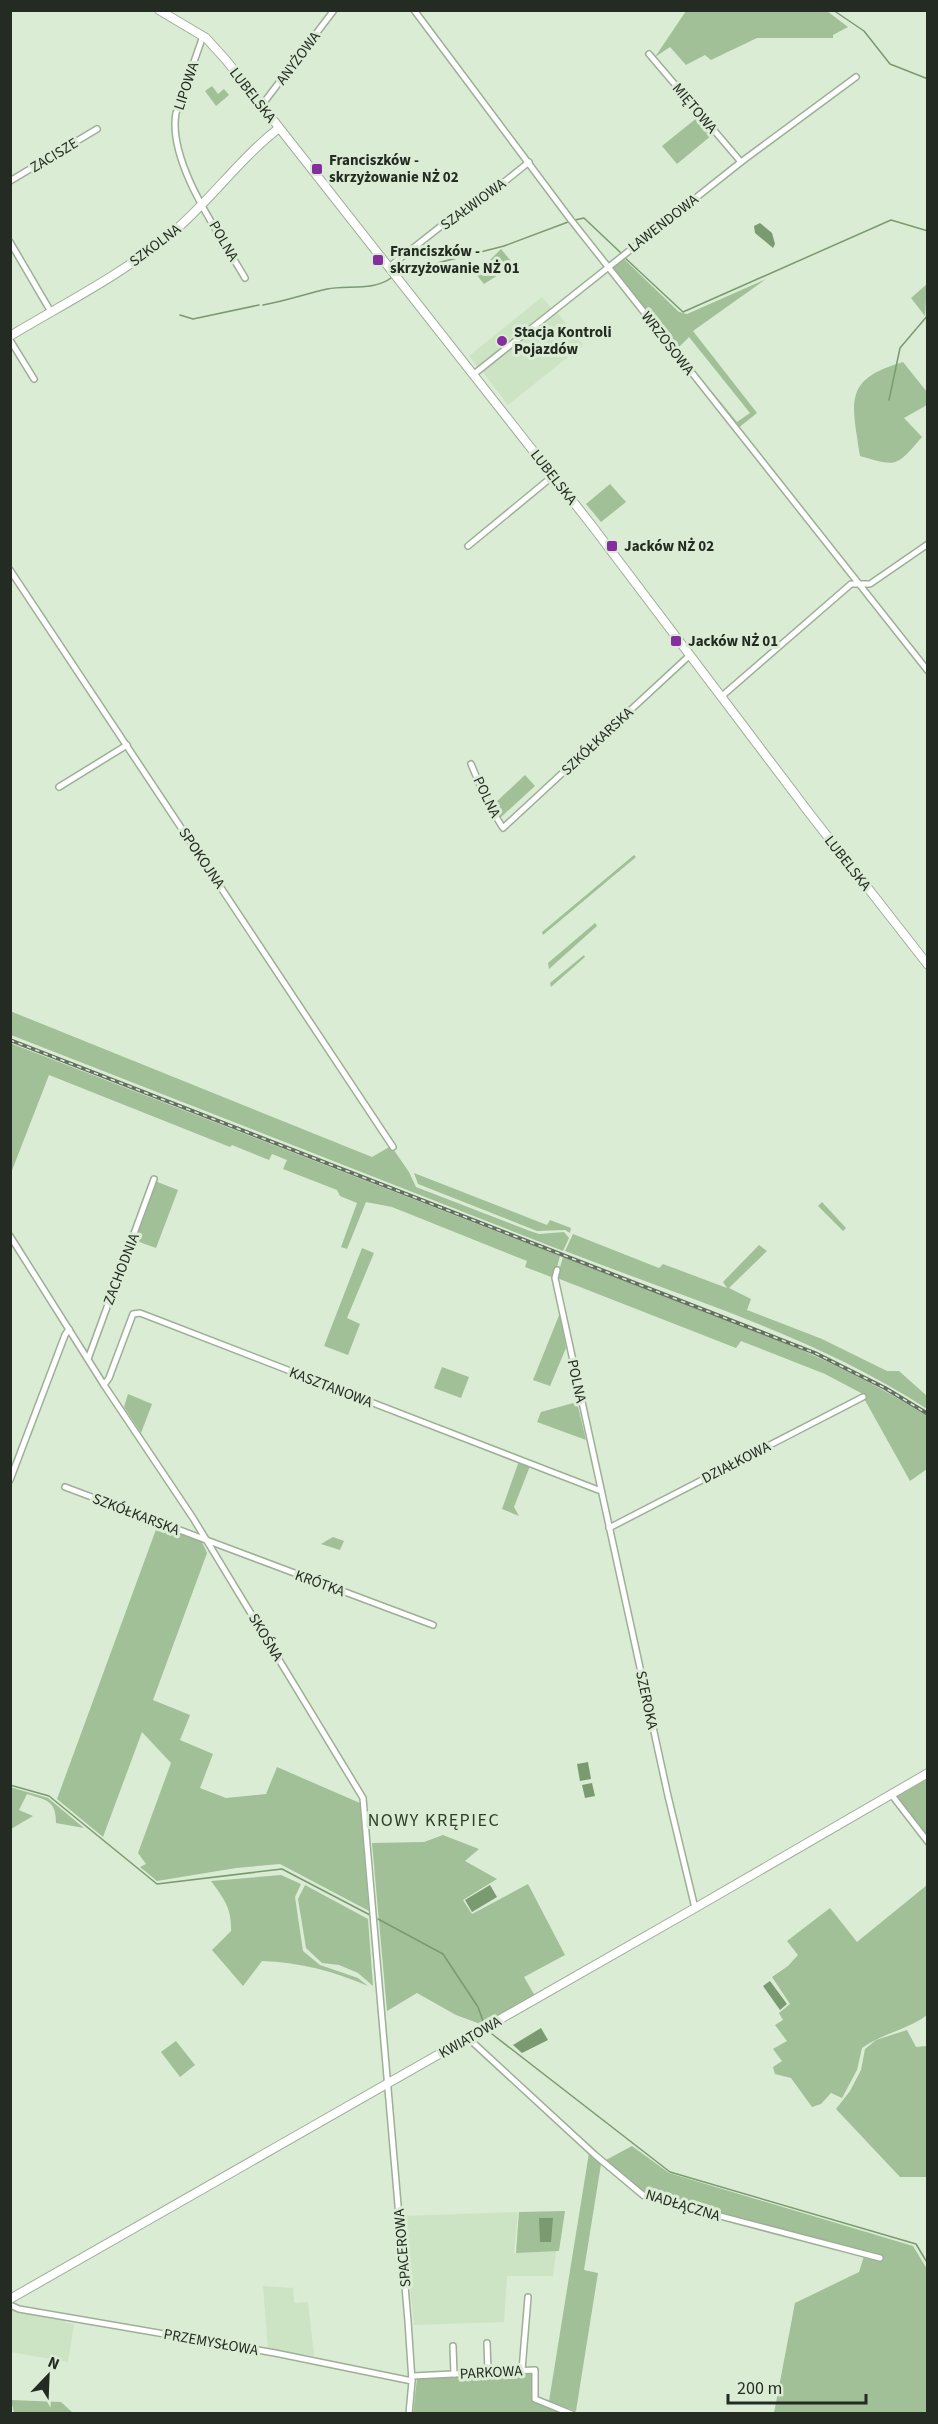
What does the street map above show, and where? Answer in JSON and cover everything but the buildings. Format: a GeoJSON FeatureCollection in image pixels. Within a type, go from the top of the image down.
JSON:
{"type":"FeatureCollection","features":[{"type":"Feature","properties":{"kind":"street","name":"LUBELSKA"},"geometry":{"type":"LineString","coordinates":[[159,10],[203,36],[226,60],[553,476],[927,965]]}},
{"type":"Feature","properties":{"kind":"street","name":"ANYŻOWA"},"geometry":{"type":"LineString","coordinates":[[262,105],[334,10]]}},
{"type":"Feature","properties":{"kind":"street","name":"WRZOSOWA"},"geometry":{"type":"LineString","coordinates":[[414,10],[608,267],[927,671]]}},
{"type":"Feature","properties":{"kind":"street","name":"LIPOWA"},"geometry":{"type":"LineString","coordinates":[[202,204],[183,165],[175,121],[203,36]]}},
{"type":"Feature","properties":{"kind":"street","name":"MIĘTOWA"},"geometry":{"type":"LineString","coordinates":[[649,54],[741,162]]}},
{"type":"Feature","properties":{"kind":"street","name":"LAWENDOWA"},"geometry":{"type":"LineString","coordinates":[[474,375],[741,162],[856,76]]}},
{"type":"Feature","properties":{"kind":"street","name":"SZKOLNA"},"geometry":{"type":"LineString","coordinates":[[10,338],[143,255],[171,234],[279,128]]}},
{"type":"Feature","properties":{"kind":"street","name":"ZACISZE"},"geometry":{"type":"LineString","coordinates":[[10,181],[97,129]]}},
{"type":"Feature","properties":{"kind":"street","name":"SZAŁWIOWA"},"geometry":{"type":"LineString","coordinates":[[389,267],[459,213],[472,208],[529,162]]}},
{"type":"Feature","properties":{"kind":"street","name":"POLNA"},"geometry":{"type":"LineString","coordinates":[[202,204],[245,278]]}},
{"type":"Feature","properties":{"kind":"street"},"geometry":{"type":"LineString","coordinates":[[10,242],[51,312]]}},
{"type":"Feature","properties":{"kind":"street"},"geometry":{"type":"LineString","coordinates":[[10,338],[34,379]]}},
{"type":"Feature","properties":{"kind":"street"},"geometry":{"type":"LineString","coordinates":[[468,546],[553,476]]}},
{"type":"Feature","properties":{"kind":"street"},"geometry":{"type":"LineString","coordinates":[[722,696],[851,584],[870,584],[927,544]]}},
{"type":"Feature","properties":{"kind":"street","name":"SPOKOJNA"},"geometry":{"type":"LineString","coordinates":[[10,570],[393,1147]]}},
{"type":"Feature","properties":{"kind":"street","name":"SZKÓŁKARSKA"},"geometry":{"type":"LineString","coordinates":[[503,828],[690,655]]}},
{"type":"Feature","properties":{"kind":"street"},"geometry":{"type":"LineString","coordinates":[[59,787],[127,745]]}},
{"type":"Feature","properties":{"kind":"street","name":"POLNA"},"geometry":{"type":"LineString","coordinates":[[471,764],[488,804],[503,828]]}},
{"type":"Feature","properties":{"kind":"street","name":"ZACHODNIA"},"geometry":{"type":"LineString","coordinates":[[88,1359],[154,1179]]}},
{"type":"Feature","properties":{"kind":"street","name":"SKOŚNA"},"geometry":{"type":"LineString","coordinates":[[10,1236],[207,1540],[363,1798],[385,2060],[389,2083]]}},
{"type":"Feature","properties":{"kind":"street","name":"POLNA"},"geometry":{"type":"LineString","coordinates":[[556,1270],[555,1278],[601,1491]]}},
{"type":"Feature","properties":{"kind":"street","name":"KASZTANOWA"},"geometry":{"type":"LineString","coordinates":[[105,1385],[133,1314],[140,1313],[601,1491]]}},
{"type":"Feature","properties":{"kind":"street"},"geometry":{"type":"LineString","coordinates":[[10,1480],[69,1329]]}},
{"type":"Feature","properties":{"kind":"street","name":"DZIAŁKOWA"},"geometry":{"type":"LineString","coordinates":[[609,1528],[863,1397]]}},
{"type":"Feature","properties":{"kind":"street","name":"SZKÓŁKARSKA"},"geometry":{"type":"LineString","coordinates":[[65,1487],[207,1540]]}},
{"type":"Feature","properties":{"kind":"street","name":"SZEROKA"},"geometry":{"type":"LineString","coordinates":[[601,1491],[695,1908]]}},
{"type":"Feature","properties":{"kind":"street","name":"KRÓTKA"},"geometry":{"type":"LineString","coordinates":[[207,1540],[433,1625]]}},
{"type":"Feature","properties":{"kind":"street","name":"KWIATOWA"},"geometry":{"type":"LineString","coordinates":[[10,2299],[927,1773]]}},
{"type":"Feature","properties":{"kind":"street"},"geometry":{"type":"LineString","coordinates":[[891,1794],[927,1842]]}},
{"type":"Feature","properties":{"kind":"street","name":"NADŁĄCZNA"},"geometry":{"type":"LineString","coordinates":[[468,2038],[595,2155],[644,2196],[880,2258]]}},
{"type":"Feature","properties":{"kind":"street","name":"SPACEROWA"},"geometry":{"type":"LineString","coordinates":[[389,2083],[412,2379],[409,2414]]}},
{"type":"Feature","properties":{"kind":"street"},"geometry":{"type":"LineString","coordinates":[[522,2370],[528,2297]]}},
{"type":"Feature","properties":{"kind":"street","name":"PRZEMYSŁOWA"},"geometry":{"type":"LineString","coordinates":[[10,2305],[19,2309],[412,2379]]}},
{"type":"Feature","properties":{"kind":"street"},"geometry":{"type":"LineString","coordinates":[[487,2343],[488,2372]]}},
{"type":"Feature","properties":{"kind":"street"},"geometry":{"type":"LineString","coordinates":[[453,2346],[453,2374]]}},
{"type":"Feature","properties":{"kind":"street","name":"PARKOWA"},"geometry":{"type":"LineString","coordinates":[[412,2379],[453,2374],[535,2370],[535,2399],[572,2414]]}},
{"type":"Feature","properties":{"kind":"shaded area"},"geometry":{"type":"Polygon","coordinates":[[[686,11],[827,11],[848,27],[833,35],[833,38],[757,38],[711,60],[705,55],[686,65],[670,47],[655,57],[686,11]]]}},
{"type":"Feature","properties":{"kind":"shaded area"},"geometry":{"type":"Polygon","coordinates":[[[212,86],[218,94],[224,89],[229,95],[216,106],[205,91],[212,86]]]}},
{"type":"Feature","properties":{"kind":"shaded area"},"geometry":{"type":"Polygon","coordinates":[[[698,117],[712,135],[677,164],[662,146],[698,117]]]}},
{"type":"Feature","properties":{"kind":"shaded area"},"geometry":{"type":"Polygon","coordinates":[[[760,223],[772,233],[775,244],[773,248],[755,233],[754,226],[760,223]]]}},
{"type":"Feature","properties":{"kind":"shaded area"},"geometry":{"type":"Polygon","coordinates":[[[501,249],[514,265],[484,284],[476,274],[501,249]]]}},
{"type":"Feature","properties":{"kind":"shaded area"},"geometry":{"type":"Polygon","coordinates":[[[623,258],[679,312],[687,314],[766,279],[693,331],[757,413],[737,429],[609,268],[623,258]],[[689,337],[677,349],[737,422],[750,413],[689,337]]]}},
{"type":"Feature","properties":{"kind":"shaded area"},"geometry":{"type":"Polygon","coordinates":[[[927,284],[925,316],[911,298],[927,284]]]}},
{"type":"Feature","properties":{"kind":"shaded area"},"geometry":{"type":"Polygon","coordinates":[[[542,297],[553,310],[478,368],[469,356],[542,297]]]}},
{"type":"Feature","properties":{"kind":"shaded area"},"geometry":{"type":"Polygon","coordinates":[[[556,311],[583,345],[508,405],[482,371],[556,311]]]}},
{"type":"Feature","properties":{"kind":"shaded area"},"geometry":{"type":"Polygon","coordinates":[[[903,362],[927,392],[927,405],[904,418],[922,437],[907,454],[895,462],[882,462],[860,456],[854,408],[860,386],[869,377],[883,369],[903,362]]]}},
{"type":"Feature","properties":{"kind":"shaded area"},"geometry":{"type":"Polygon","coordinates":[[[610,484],[626,502],[601,522],[586,504],[610,484]]]}},
{"type":"Feature","properties":{"kind":"shaded area"},"geometry":{"type":"Polygon","coordinates":[[[525,775],[535,786],[500,818],[493,805],[525,775]]]}},
{"type":"Feature","properties":{"kind":"shaded area"},"geometry":{"type":"Polygon","coordinates":[[[634,855],[636,857],[543,935],[542,932],[634,855]]]}},
{"type":"Feature","properties":{"kind":"shaded area"},"geometry":{"type":"Polygon","coordinates":[[[595,923],[597,926],[549,969],[548,963],[595,923]]]}},
{"type":"Feature","properties":{"kind":"shaded area"},"geometry":{"type":"Polygon","coordinates":[[[584,955],[585,957],[551,987],[550,983],[584,955]]]}},
{"type":"Feature","properties":{"kind":"shaded area"},"geometry":{"type":"Polygon","coordinates":[[[10,1011],[372,1157],[391,1146],[409,1172],[416,1187],[539,1234],[564,1232],[569,1238],[563,1251],[11,1035],[10,1011]]]}},
{"type":"Feature","properties":{"kind":"shaded area"},"geometry":{"type":"Polygon","coordinates":[[[10,1043],[560,1256],[554,1278],[525,1267],[527,1261],[392,1207],[366,1202],[347,1249],[341,1247],[357,1203],[340,1196],[337,1190],[283,1169],[287,1160],[272,1154],[269,1160],[232,1145],[230,1147],[49,1075],[11,1173],[10,1043]]]}},
{"type":"Feature","properties":{"kind":"shaded area"},"geometry":{"type":"Polygon","coordinates":[[[414,1173],[547,1225],[550,1220],[571,1228],[570,1233],[565,1230],[537,1231],[418,1184],[414,1173]]]}},
{"type":"Feature","properties":{"kind":"shaded area"},"geometry":{"type":"Polygon","coordinates":[[[155,1181],[178,1190],[156,1248],[134,1240],[155,1181]]]}},
{"type":"Feature","properties":{"kind":"shaded area"},"geometry":{"type":"Polygon","coordinates":[[[822,1202],[846,1228],[843,1231],[818,1206],[822,1202]]]}},
{"type":"Feature","properties":{"kind":"shaded area"},"geometry":{"type":"Polygon","coordinates":[[[573,1234],[659,1268],[663,1264],[727,1288],[723,1282],[759,1245],[767,1251],[729,1288],[751,1299],[747,1310],[822,1339],[887,1371],[899,1371],[927,1396],[927,1409],[842,1361],[797,1340],[565,1251],[573,1234]]]}},
{"type":"Feature","properties":{"kind":"shaded area"},"geometry":{"type":"Polygon","coordinates":[[[362,1248],[374,1253],[347,1318],[360,1324],[348,1355],[324,1346],[362,1248]]]}},
{"type":"Feature","properties":{"kind":"shaded area"},"geometry":{"type":"Polygon","coordinates":[[[563,1257],[750,1328],[841,1368],[885,1391],[927,1416],[927,1469],[910,1481],[861,1393],[825,1374],[741,1341],[736,1348],[557,1278],[563,1257]]]}},
{"type":"Feature","properties":{"kind":"shaded area"},"geometry":{"type":"Polygon","coordinates":[[[560,1313],[566,1348],[550,1386],[533,1380],[560,1313]]]}},
{"type":"Feature","properties":{"kind":"shaded area"},"geometry":{"type":"Polygon","coordinates":[[[442,1367],[469,1377],[461,1398],[434,1388],[442,1367]]]}},
{"type":"Feature","properties":{"kind":"shaded area"},"geometry":{"type":"Polygon","coordinates":[[[128,1394],[152,1404],[141,1433],[124,1407],[128,1394]]]}},
{"type":"Feature","properties":{"kind":"shaded area"},"geometry":{"type":"Polygon","coordinates":[[[577,1402],[586,1440],[537,1422],[541,1412],[577,1402]]]}},
{"type":"Feature","properties":{"kind":"shaded area"},"geometry":{"type":"Polygon","coordinates":[[[519,1461],[530,1466],[514,1507],[519,1516],[502,1509],[519,1461]]]}},
{"type":"Feature","properties":{"kind":"shaded area"},"geometry":{"type":"Polygon","coordinates":[[[158,1524],[201,1540],[207,1553],[153,1700],[190,1715],[180,1740],[213,1754],[200,1788],[226,1798],[266,1794],[277,1767],[360,1803],[369,1911],[280,1864],[236,1868],[157,1881],[140,1867],[146,1864],[138,1853],[171,1763],[142,1732],[103,1837],[57,1799],[158,1524]]]}},
{"type":"Feature","properties":{"kind":"shaded area"},"geometry":{"type":"Polygon","coordinates":[[[333,1537],[344,1541],[340,1550],[321,1544],[333,1537]]]}},
{"type":"Feature","properties":{"kind":"shaded area"},"geometry":{"type":"Polygon","coordinates":[[[588,1762],[591,1779],[580,1781],[577,1764],[588,1762]]]}},
{"type":"Feature","properties":{"kind":"shaded area"},"geometry":{"type":"Polygon","coordinates":[[[927,1779],[927,1837],[895,1797],[927,1779]]]}},
{"type":"Feature","properties":{"kind":"shaded area"},"geometry":{"type":"Polygon","coordinates":[[[592,1783],[595,1796],[585,1798],[582,1785],[592,1783]]]}},
{"type":"Feature","properties":{"kind":"shaded area"},"geometry":{"type":"Polygon","coordinates":[[[10,1787],[48,1798],[84,1828],[56,1823],[56,1815],[49,1802],[27,1794],[19,1810],[33,1816],[11,1829],[10,1787]]]}},
{"type":"Feature","properties":{"kind":"shaded area"},"geometry":{"type":"Polygon","coordinates":[[[443,1835],[479,1849],[465,1861],[497,1879],[463,1900],[472,1914],[528,1884],[565,1955],[524,1977],[535,1996],[483,2025],[456,2015],[417,1993],[387,2011],[372,1843],[424,1842],[443,1835]]]}},
{"type":"Feature","properties":{"kind":"shaded area"},"geometry":{"type":"Polygon","coordinates":[[[281,1875],[301,1884],[295,1897],[303,1951],[320,1965],[358,1978],[368,1986],[316,1968],[262,1961],[243,1986],[212,1950],[231,1931],[231,1923],[226,1904],[211,1881],[281,1875]]]}},
{"type":"Feature","properties":{"kind":"shaded area"},"geometry":{"type":"Polygon","coordinates":[[[305,1885],[368,1919],[373,1986],[358,1973],[339,1965],[322,1963],[306,1948],[298,1899],[305,1885]]]}},
{"type":"Feature","properties":{"kind":"shaded area"},"geometry":{"type":"Polygon","coordinates":[[[490,1885],[497,1897],[472,1912],[465,1900],[490,1885]]]}},
{"type":"Feature","properties":{"kind":"shaded area"},"geometry":{"type":"Polygon","coordinates":[[[927,1885],[927,2015],[862,2048],[857,2070],[842,2098],[831,2093],[821,2104],[812,2107],[791,2078],[775,2074],[773,2067],[782,2061],[773,2049],[787,2041],[775,2025],[783,2020],[779,2013],[790,2004],[772,1977],[788,1966],[798,1955],[787,1941],[830,1908],[857,1942],[927,1885]]]}},
{"type":"Feature","properties":{"kind":"shaded area"},"geometry":{"type":"Polygon","coordinates":[[[770,1981],[787,2004],[780,2010],[763,1986],[770,1981]]]}},
{"type":"Feature","properties":{"kind":"shaded area"},"geometry":{"type":"Polygon","coordinates":[[[541,2028],[548,2040],[522,2053],[513,2045],[541,2028]]]}},
{"type":"Feature","properties":{"kind":"shaded area"},"geometry":{"type":"Polygon","coordinates":[[[907,2030],[916,2047],[927,2046],[927,2177],[900,2177],[836,2109],[850,2091],[861,2070],[865,2049],[876,2040],[907,2030]]]}},
{"type":"Feature","properties":{"kind":"shaded area"},"geometry":{"type":"Polygon","coordinates":[[[176,2041],[195,2065],[180,2077],[161,2052],[176,2041]]]}},
{"type":"Feature","properties":{"kind":"shaded area"},"geometry":{"type":"Polygon","coordinates":[[[632,2146],[669,2173],[913,2246],[927,2269],[927,2413],[774,2413],[795,2303],[859,2272],[865,2253],[639,2190],[604,2161],[632,2146]]]}},
{"type":"Feature","properties":{"kind":"shaded area"},"geometry":{"type":"Polygon","coordinates":[[[589,2153],[601,2164],[584,2270],[598,2273],[576,2411],[549,2401],[589,2153]]]}},
{"type":"Feature","properties":{"kind":"shaded area"},"geometry":{"type":"Polygon","coordinates":[[[565,2211],[559,2251],[516,2253],[519,2212],[565,2211]]]}},
{"type":"Feature","properties":{"kind":"shaded area"},"geometry":{"type":"Polygon","coordinates":[[[518,2212],[514,2253],[556,2251],[553,2276],[507,2276],[504,2322],[414,2325],[402,2216],[518,2212]]]}},
{"type":"Feature","properties":{"kind":"shaded area"},"geometry":{"type":"Polygon","coordinates":[[[539,2218],[553,2218],[551,2242],[540,2242],[539,2218]]]}},
{"type":"Feature","properties":{"kind":"shaded area"},"geometry":{"type":"Polygon","coordinates":[[[263,2286],[293,2288],[294,2303],[308,2302],[314,2356],[268,2349],[263,2286]]]}},
{"type":"Feature","properties":{"kind":"shaded area"},"geometry":{"type":"Polygon","coordinates":[[[10,2309],[64,2319],[66,2323],[74,2324],[68,2362],[11,2352],[10,2309]]]}},
{"type":"Feature","properties":{"kind":"shaded area"},"geometry":{"type":"Polygon","coordinates":[[[534,2373],[532,2401],[565,2413],[413,2414],[417,2378],[534,2373]]]}},
{"type":"Feature","properties":{"kind":"shaded area"},"geometry":{"type":"Polygon","coordinates":[[[11,2400],[61,2402],[73,2413],[14,2413],[11,2400]]]}},
{"type":"Feature","properties":{"kind":"waterway"},"geometry":{"type":"LineString","coordinates":[[833,10],[864,31],[890,64],[928,79]]}},
{"type":"Feature","properties":{"kind":"waterway"},"geometry":{"type":"LineString","coordinates":[[575,220],[584,218],[621,253]]}},
{"type":"Feature","properties":{"kind":"waterway"},"geometry":{"type":"LineString","coordinates":[[624,257],[683,312],[891,220],[928,231]]}},
{"type":"Feature","properties":{"kind":"waterway"},"geometry":{"type":"LineString","coordinates":[[398,273],[504,246],[568,222]]}},
{"type":"Feature","properties":{"kind":"waterway"},"geometry":{"type":"LineString","coordinates":[[263,305],[327,289],[377,285],[391,278]]}},
{"type":"Feature","properties":{"kind":"waterway"},"geometry":{"type":"LineString","coordinates":[[180,315],[193,319],[259,305]]}},
{"type":"Feature","properties":{"kind":"waterway"},"geometry":{"type":"LineString","coordinates":[[889,400],[900,348],[928,315]]}},
{"type":"Feature","properties":{"kind":"waterway"},"geometry":{"type":"LineString","coordinates":[[10,1785],[49,1796],[157,1884],[282,1869],[370,1915]]}},
{"type":"Feature","properties":{"kind":"waterway"},"geometry":{"type":"LineString","coordinates":[[378,1919],[443,1954],[478,2007],[483,2021]]}},
{"type":"Feature","properties":{"kind":"waterway"},"geometry":{"type":"LineString","coordinates":[[492,2034],[670,2172],[916,2244],[928,2264]]}},
{"type":"Feature","properties":{"kind":"railway"},"geometry":{"type":"LineString","coordinates":[[10,1040],[815,1353],[885,1388],[928,1414]]}},
{"type":"Feature","properties":{"kind":"place","name":"Franciszków - skrzyżowanie NŻ 02"},"geometry":{"type":"Point","coordinates":[317,169]}},
{"type":"Feature","properties":{"kind":"place","name":"Franciszków - skrzyżowanie NŻ 01"},"geometry":{"type":"Point","coordinates":[378,260]}},
{"type":"Feature","properties":{"kind":"place","name":"Stacja Kontroli Pojazdów"},"geometry":{"type":"Point","coordinates":[502,341]}},
{"type":"Feature","properties":{"kind":"place","name":"Jacków NŻ 02"},"geometry":{"type":"Point","coordinates":[612,546]}},
{"type":"Feature","properties":{"kind":"place","name":"Jacków NŻ 01"},"geometry":{"type":"Point","coordinates":[676,641]}},
{"type":"Feature","properties":{"kind":"district","name":"NOWY KRĘPIEC"},"geometry":{"type":"Point","coordinates":[434,1820]}}]}
